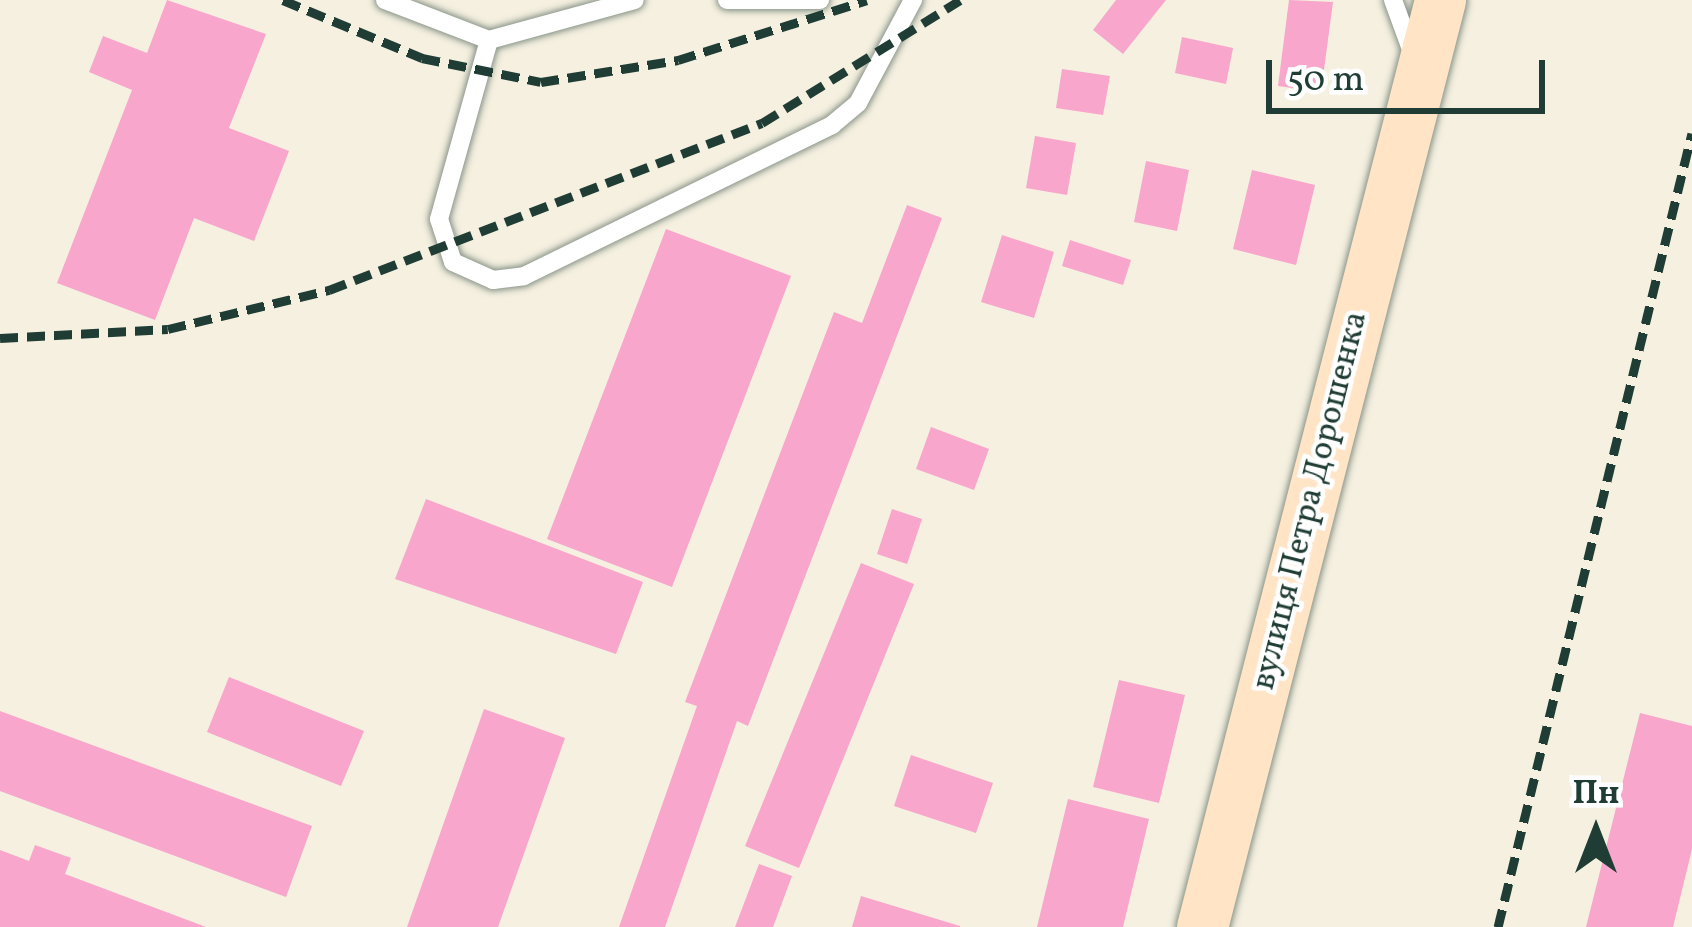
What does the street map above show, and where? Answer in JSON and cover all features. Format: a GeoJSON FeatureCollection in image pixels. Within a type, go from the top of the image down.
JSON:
{"type":"FeatureCollection","features":[{"type":"Feature","properties":{"kind":"street","name":"вулиця Петра Дорошенка"},"geometry":{"type":"LineString","coordinates":[[1202,927],[1440,0]]}},
{"type":"Feature","properties":{"kind":"lane"},"geometry":{"type":"LineString","coordinates":[[385,0],[489,40],[635,0]]}},
{"type":"Feature","properties":{"kind":"lane"},"geometry":{"type":"LineString","coordinates":[[728,0],[820,0]]}},
{"type":"Feature","properties":{"kind":"lane"},"geometry":{"type":"LineString","coordinates":[[489,40],[439,219],[453,262],[493,280],[524,276],[832,124],[858,103],[914,0]]}},
{"type":"Feature","properties":{"kind":"lane"},"geometry":{"type":"LineString","coordinates":[[1393,0],[1421,75]]}},
{"type":"Feature","properties":{"kind":"building"},"geometry":{"type":"Polygon","coordinates":[[[167,0],[266,34],[229,128],[289,151],[254,241],[194,218],[155,320],[57,283],[132,90],[89,72],[103,36],[147,53],[167,0]]]}},
{"type":"Feature","properties":{"kind":"building"},"geometry":{"type":"Polygon","coordinates":[[[1116,0],[1166,0],[1123,54],[1093,30],[1116,0]]]}},
{"type":"Feature","properties":{"kind":"building"},"geometry":{"type":"Polygon","coordinates":[[[1289,0],[1333,2],[1321,92],[1278,86],[1289,0]]]}},
{"type":"Feature","properties":{"kind":"building"},"geometry":{"type":"Polygon","coordinates":[[[1182,37],[1233,48],[1226,84],[1175,73],[1182,37]]]}},
{"type":"Feature","properties":{"kind":"building"},"geometry":{"type":"Polygon","coordinates":[[[1062,69],[1110,76],[1103,115],[1056,108],[1062,69]]]}},
{"type":"Feature","properties":{"kind":"building"},"geometry":{"type":"Polygon","coordinates":[[[1035,136],[1076,143],[1067,195],[1026,188],[1035,136]]]}},
{"type":"Feature","properties":{"kind":"building"},"geometry":{"type":"Polygon","coordinates":[[[1146,161],[1189,170],[1177,231],[1134,222],[1146,161]]]}},
{"type":"Feature","properties":{"kind":"building"},"geometry":{"type":"Polygon","coordinates":[[[1252,170],[1315,185],[1296,265],[1233,249],[1252,170]]]}},
{"type":"Feature","properties":{"kind":"building"},"geometry":{"type":"Polygon","coordinates":[[[907,205],[942,218],[748,726],[737,721],[665,927],[619,927],[697,706],[685,702],[834,312],[862,323],[907,205]]]}},
{"type":"Feature","properties":{"kind":"building"},"geometry":{"type":"Polygon","coordinates":[[[666,229],[791,276],[672,587],[547,539],[666,229]]]}},
{"type":"Feature","properties":{"kind":"building"},"geometry":{"type":"Polygon","coordinates":[[[1002,235],[1054,252],[1034,318],[981,302],[1002,235]]]}},
{"type":"Feature","properties":{"kind":"building"},"geometry":{"type":"Polygon","coordinates":[[[1070,240],[1131,260],[1123,285],[1062,266],[1070,240]]]}},
{"type":"Feature","properties":{"kind":"building"},"geometry":{"type":"Polygon","coordinates":[[[931,427],[989,449],[974,490],[916,469],[931,427]]]}},
{"type":"Feature","properties":{"kind":"building"},"geometry":{"type":"Polygon","coordinates":[[[426,499],[643,582],[616,654],[395,579],[426,499]]]}},
{"type":"Feature","properties":{"kind":"building"},"geometry":{"type":"Polygon","coordinates":[[[892,509],[922,519],[907,564],[877,554],[892,509]]]}},
{"type":"Feature","properties":{"kind":"building"},"geometry":{"type":"Polygon","coordinates":[[[861,563],[914,584],[799,868],[745,846],[861,563]]]}},
{"type":"Feature","properties":{"kind":"building"},"geometry":{"type":"Polygon","coordinates":[[[229,677],[364,731],[341,786],[207,732],[229,677]]]}},
{"type":"Feature","properties":{"kind":"building"},"geometry":{"type":"Polygon","coordinates":[[[1119,680],[1185,695],[1159,803],[1093,787],[1119,680]]]}},
{"type":"Feature","properties":{"kind":"building"},"geometry":{"type":"Polygon","coordinates":[[[484,709],[565,738],[498,927],[407,927],[484,709]]]}},
{"type":"Feature","properties":{"kind":"building"},"geometry":{"type":"Polygon","coordinates":[[[0,711],[312,826],[286,897],[0,791],[0,711]]]}},
{"type":"Feature","properties":{"kind":"building"},"geometry":{"type":"Polygon","coordinates":[[[1640,713],[1692,726],[1692,849],[1673,927],[1586,927],[1640,713]]]}},
{"type":"Feature","properties":{"kind":"building"},"geometry":{"type":"Polygon","coordinates":[[[911,755],[993,783],[976,833],[894,806],[911,755]]]}},
{"type":"Feature","properties":{"kind":"building"},"geometry":{"type":"Polygon","coordinates":[[[1068,799],[1149,819],[1123,927],[1037,927],[1068,799]]]}},
{"type":"Feature","properties":{"kind":"building"},"geometry":{"type":"Polygon","coordinates":[[[35,845],[71,858],[65,874],[206,927],[0,927],[0,850],[29,861],[35,845]]]}},
{"type":"Feature","properties":{"kind":"building"},"geometry":{"type":"Polygon","coordinates":[[[759,864],[792,876],[773,927],[735,927],[759,864]]]}},
{"type":"Feature","properties":{"kind":"building"},"geometry":{"type":"Polygon","coordinates":[[[861,896],[960,926],[960,927],[852,927],[861,896]]]}},
{"type":"Feature","properties":{"kind":"railway"},"geometry":{"type":"LineString","coordinates":[[283,0],[422,58],[541,82],[678,60],[867,0]]}},
{"type":"Feature","properties":{"kind":"railway"},"geometry":{"type":"LineString","coordinates":[[0,338],[168,329],[329,290],[762,123],[960,0]]}},
{"type":"Feature","properties":{"kind":"railway"},"geometry":{"type":"LineString","coordinates":[[1498,927],[1692,133]]}}]}
